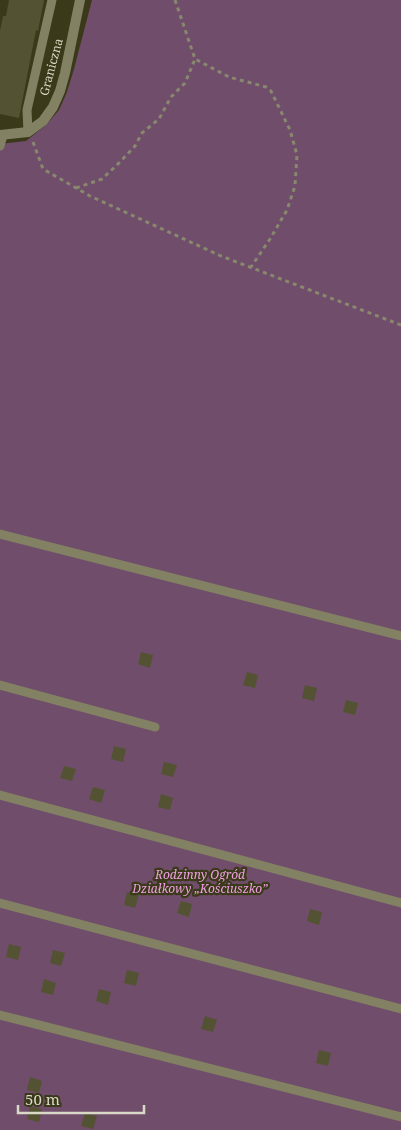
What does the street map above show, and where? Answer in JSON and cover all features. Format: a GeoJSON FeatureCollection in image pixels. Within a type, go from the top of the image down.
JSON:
{"type":"FeatureCollection","features":[{"type":"Feature","properties":{"kind":"street","name":"Graniczna"},"geometry":{"type":"LineString","coordinates":[[28,132],[43,121],[53,108],[60,91],[80,0]]}},
{"type":"Feature","properties":{"kind":"street"},"geometry":{"type":"LineString","coordinates":[[1,135],[28,132]]}},
{"type":"Feature","properties":{"kind":"lane"},"geometry":{"type":"LineString","coordinates":[[28,132],[27,110],[52,0]]}},
{"type":"Feature","properties":{"kind":"lane"},"geometry":{"type":"LineString","coordinates":[[0,146],[1,135]]}},
{"type":"Feature","properties":{"kind":"lane"},"geometry":{"type":"LineString","coordinates":[[0,534],[401,636]]}},
{"type":"Feature","properties":{"kind":"lane"},"geometry":{"type":"LineString","coordinates":[[0,685],[154,727]]}},
{"type":"Feature","properties":{"kind":"lane"},"geometry":{"type":"LineString","coordinates":[[0,794],[401,903]]}},
{"type":"Feature","properties":{"kind":"lane"},"geometry":{"type":"LineString","coordinates":[[0,903],[401,1009]]}},
{"type":"Feature","properties":{"kind":"lane"},"geometry":{"type":"LineString","coordinates":[[0,1015],[401,1117]]}},
{"type":"Feature","properties":{"kind":"path"},"geometry":{"type":"LineString","coordinates":[[76,188],[102,179],[117,165],[135,146],[142,133],[159,119],[171,96],[185,83],[195,59],[175,0]]}},
{"type":"Feature","properties":{"kind":"path"},"geometry":{"type":"LineString","coordinates":[[195,59],[229,76],[266,87],[271,91],[290,130],[297,155],[295,186],[287,210],[251,267]]}},
{"type":"Feature","properties":{"kind":"path"},"geometry":{"type":"LineString","coordinates":[[28,132],[43,169],[90,196],[212,252],[401,325]]}},
{"type":"Feature","properties":{"kind":"green space","name":"Rodzinny Ogród Działkowy „Kościuszko”"},"geometry":{"type":"Polygon","coordinates":[[[92,0],[401,0],[401,1130],[0,1130],[0,144],[26,141],[46,125],[59,110],[74,69],[92,0]]]}},
{"type":"Feature","properties":{"kind":"building"},"geometry":{"type":"Polygon","coordinates":[[[9,0],[44,0],[38,31],[36,30],[19,118],[0,114],[0,31],[3,16],[6,16],[9,0]]]}},
{"type":"Feature","properties":{"kind":"building"},"geometry":{"type":"Polygon","coordinates":[[[141,652],[153,655],[150,668],[138,664],[141,652]]]}},
{"type":"Feature","properties":{"kind":"building"},"geometry":{"type":"Polygon","coordinates":[[[247,672],[258,675],[255,688],[243,685],[247,672]]]}},
{"type":"Feature","properties":{"kind":"building"},"geometry":{"type":"Polygon","coordinates":[[[305,685],[317,688],[314,701],[302,698],[305,685]]]}},
{"type":"Feature","properties":{"kind":"building"},"geometry":{"type":"Polygon","coordinates":[[[346,700],[358,703],[355,715],[343,712],[346,700]]]}},
{"type":"Feature","properties":{"kind":"building"},"geometry":{"type":"Polygon","coordinates":[[[114,746],[126,749],[123,762],[111,759],[114,746]]]}},
{"type":"Feature","properties":{"kind":"building"},"geometry":{"type":"Polygon","coordinates":[[[164,762],[177,765],[173,777],[161,774],[164,762]]]}},
{"type":"Feature","properties":{"kind":"building"},"geometry":{"type":"Polygon","coordinates":[[[64,766],[76,769],[72,781],[60,778],[64,766]]]}},
{"type":"Feature","properties":{"kind":"building"},"geometry":{"type":"Polygon","coordinates":[[[93,787],[105,790],[101,803],[89,799],[93,787]]]}},
{"type":"Feature","properties":{"kind":"building"},"geometry":{"type":"Polygon","coordinates":[[[161,794],[173,798],[170,810],[158,807],[161,794]]]}},
{"type":"Feature","properties":{"kind":"building"},"geometry":{"type":"Polygon","coordinates":[[[127,892],[139,895],[135,908],[124,905],[127,892]]]}},
{"type":"Feature","properties":{"kind":"building"},"geometry":{"type":"Polygon","coordinates":[[[181,901],[192,904],[189,917],[177,913],[181,901]]]}},
{"type":"Feature","properties":{"kind":"building"},"geometry":{"type":"Polygon","coordinates":[[[310,909],[322,912],[319,925],[307,921],[310,909]]]}},
{"type":"Feature","properties":{"kind":"building"},"geometry":{"type":"Polygon","coordinates":[[[9,944],[21,947],[18,960],[6,957],[9,944]]]}},
{"type":"Feature","properties":{"kind":"building"},"geometry":{"type":"Polygon","coordinates":[[[53,950],[65,953],[61,966],[50,963],[53,950]]]}},
{"type":"Feature","properties":{"kind":"building"},"geometry":{"type":"Polygon","coordinates":[[[127,970],[139,973],[136,986],[124,983],[127,970]]]}},
{"type":"Feature","properties":{"kind":"building"},"geometry":{"type":"Polygon","coordinates":[[[44,979],[56,983],[53,995],[41,992],[44,979]]]}},
{"type":"Feature","properties":{"kind":"building"},"geometry":{"type":"Polygon","coordinates":[[[99,989],[111,992],[108,1005],[96,1001],[99,989]]]}},
{"type":"Feature","properties":{"kind":"building"},"geometry":{"type":"Polygon","coordinates":[[[205,1016],[217,1020],[213,1032],[201,1029],[205,1016]]]}},
{"type":"Feature","properties":{"kind":"building"},"geometry":{"type":"Polygon","coordinates":[[[319,1050],[331,1053],[328,1066],[316,1063],[319,1050]]]}},
{"type":"Feature","properties":{"kind":"building"},"geometry":{"type":"Polygon","coordinates":[[[30,1077],[42,1081],[39,1093],[27,1090],[30,1077]]]}},
{"type":"Feature","properties":{"kind":"building"},"geometry":{"type":"Polygon","coordinates":[[[30,1106],[42,1109],[39,1122],[27,1119],[30,1106]]]}},
{"type":"Feature","properties":{"kind":"building"},"geometry":{"type":"Polygon","coordinates":[[[85,1113],[97,1116],[93,1129],[81,1126],[85,1113]]]}}]}
